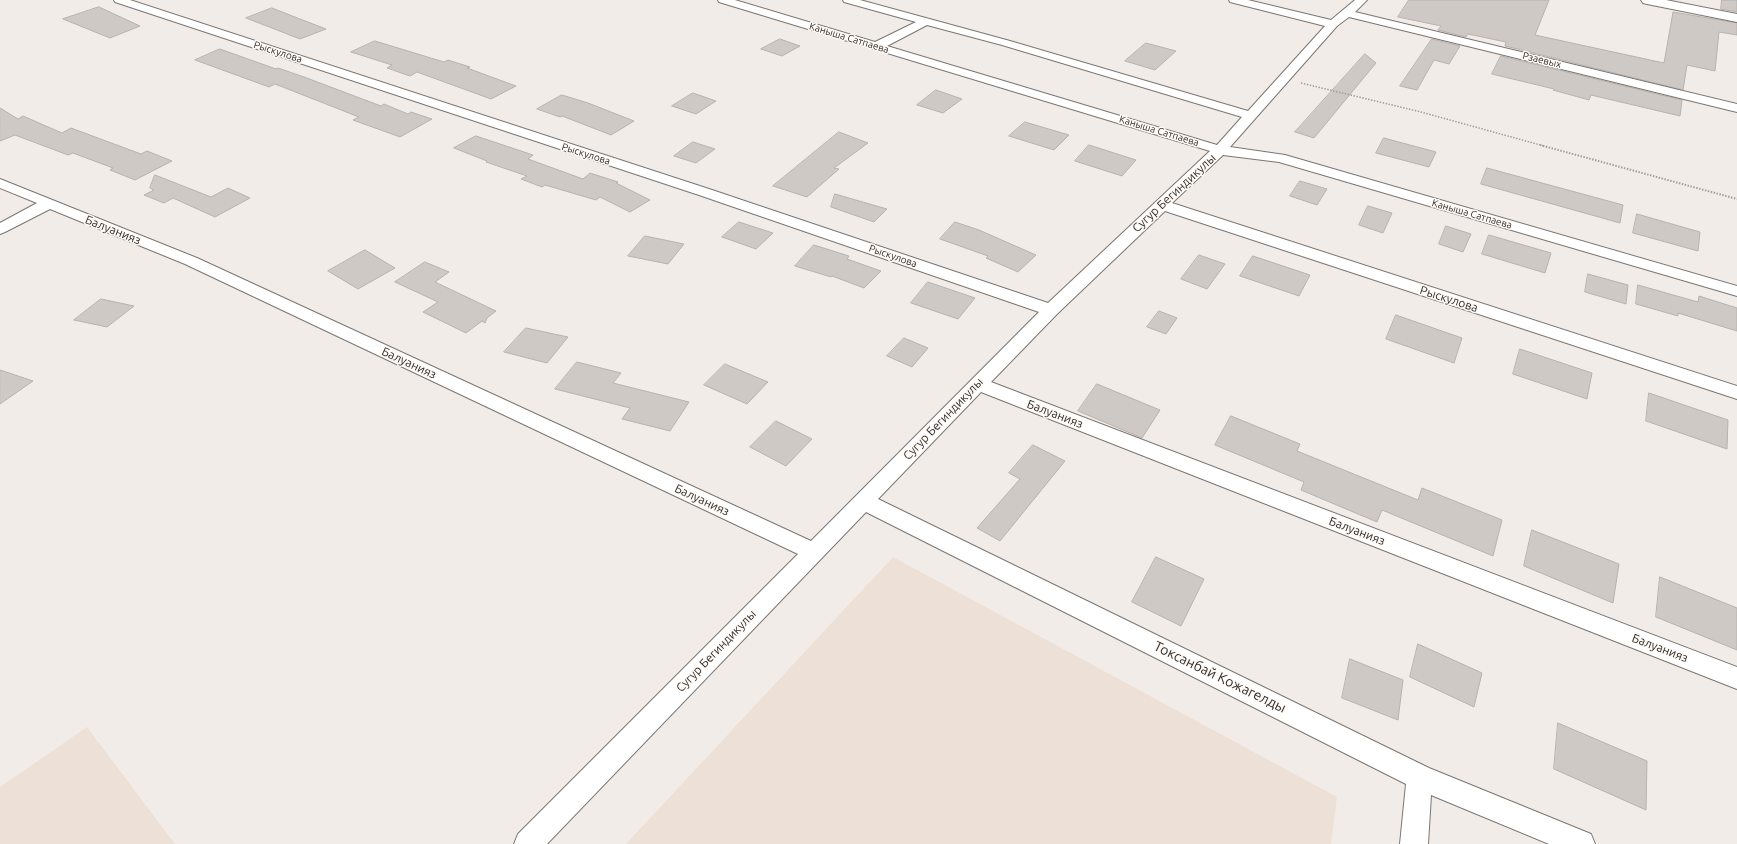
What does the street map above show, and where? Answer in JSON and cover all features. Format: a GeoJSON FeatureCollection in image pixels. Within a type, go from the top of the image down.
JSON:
{"type":"FeatureCollection","features":[{"type":"Feature","properties":{"kind":"street","name":"Рыскулова"},"geometry":{"type":"LineString","coordinates":[[120,0],[704,192],[1051,310]]}},
{"type":"Feature","properties":{"kind":"street","name":"Каныша Сатпаева"},"geometry":{"type":"LineString","coordinates":[[723,0],[1220,150],[1280,158],[1737,291]]}},
{"type":"Feature","properties":{"kind":"street"},"geometry":{"type":"LineString","coordinates":[[848,0],[1006,43],[1251,116]]}},
{"type":"Feature","properties":{"kind":"street","name":"Рзаевых"},"geometry":{"type":"LineString","coordinates":[[1234,0],[1340,18],[1737,108]]}},
{"type":"Feature","properties":{"kind":"street","name":"Сугур Бегиндикулы"},"geometry":{"type":"LineString","coordinates":[[528,844],[1051,310],[1220,150],[1340,18],[1362,0]]}},
{"type":"Feature","properties":{"kind":"street"},"geometry":{"type":"LineString","coordinates":[[1647,0],[1737,18]]}},
{"type":"Feature","properties":{"kind":"street"},"geometry":{"type":"LineString","coordinates":[[877,46],[926,21]]}},
{"type":"Feature","properties":{"kind":"street","name":"Балуанияз"},"geometry":{"type":"LineString","coordinates":[[0,184],[191,261],[813,552]]}},
{"type":"Feature","properties":{"kind":"street"},"geometry":{"type":"LineString","coordinates":[[0,229],[49,204]]}},
{"type":"Feature","properties":{"kind":"street","name":"Рыскулова"},"geometry":{"type":"LineString","coordinates":[[1162,205],[1737,393]]}},
{"type":"Feature","properties":{"kind":"street","name":"Балуанияз"},"geometry":{"type":"LineString","coordinates":[[978,384],[1737,678]]}},
{"type":"Feature","properties":{"kind":"street","name":"Токсанбай Кожагелды"},"geometry":{"type":"LineString","coordinates":[[863,501],[1420,777],[1581,844]]}},
{"type":"Feature","properties":{"kind":"street"},"geometry":{"type":"LineString","coordinates":[[1414,844],[1420,777]]}},
{"type":"Feature","properties":{"kind":"path"},"geometry":{"type":"LineString","coordinates":[[1283,79],[1421,112],[1737,199]]}},
{"type":"Feature","properties":{"kind":"shaded area"},"geometry":{"type":"Polygon","coordinates":[[[893,557],[1337,797],[1331,844],[626,844],[893,557]]]}},
{"type":"Feature","properties":{"kind":"shaded area"},"geometry":{"type":"Polygon","coordinates":[[[87,727],[175,844],[0,844],[0,787],[87,727]]]}},
{"type":"Feature","properties":{"kind":"building"},"geometry":{"type":"Polygon","coordinates":[[[1409,0],[1549,0],[1535,35],[1664,63],[1673,12],[1737,23],[1737,35],[1719,32],[1715,71],[1687,65],[1683,90],[1505,46],[1506,42],[1468,34],[1466,37],[1438,30],[1441,26],[1398,17],[1409,0]]]}},
{"type":"Feature","properties":{"kind":"building"},"geometry":{"type":"Polygon","coordinates":[[[1722,0],[1737,0],[1737,12],[1721,9],[1722,0]]]}},
{"type":"Feature","properties":{"kind":"building"},"geometry":{"type":"Polygon","coordinates":[[[99,7],[140,26],[110,38],[63,19],[99,7]]]}},
{"type":"Feature","properties":{"kind":"building"},"geometry":{"type":"Polygon","coordinates":[[[272,8],[326,29],[300,39],[246,18],[272,8]]]}},
{"type":"Feature","properties":{"kind":"building"},"geometry":{"type":"Polygon","coordinates":[[[780,39],[800,46],[782,56],[761,49],[780,39]]]}},
{"type":"Feature","properties":{"kind":"building"},"geometry":{"type":"Polygon","coordinates":[[[1432,39],[1460,46],[1449,64],[1434,60],[1417,90],[1400,86],[1432,39]]]}},
{"type":"Feature","properties":{"kind":"building"},"geometry":{"type":"Polygon","coordinates":[[[375,41],[444,62],[448,60],[470,67],[467,68],[516,86],[491,99],[417,72],[410,76],[387,68],[392,65],[351,52],[375,41]]]}},
{"type":"Feature","properties":{"kind":"building"},"geometry":{"type":"Polygon","coordinates":[[[1146,43],[1176,51],[1155,70],[1125,61],[1146,43]]]}},
{"type":"Feature","properties":{"kind":"building"},"geometry":{"type":"Polygon","coordinates":[[[220,49],[276,69],[278,68],[304,77],[381,106],[384,104],[408,114],[411,112],[432,119],[400,137],[353,120],[359,117],[275,84],[269,87],[195,60],[220,49]]]}},
{"type":"Feature","properties":{"kind":"building"},"geometry":{"type":"Polygon","coordinates":[[[1365,54],[1376,63],[1314,138],[1295,132],[1365,54]]]}},
{"type":"Feature","properties":{"kind":"building"},"geometry":{"type":"Polygon","coordinates":[[[1501,56],[1682,100],[1680,116],[1591,95],[1589,100],[1553,90],[1554,89],[1492,74],[1501,56]]]}},
{"type":"Feature","properties":{"kind":"building"},"geometry":{"type":"Polygon","coordinates":[[[936,90],[962,99],[943,113],[917,105],[936,90]]]}},
{"type":"Feature","properties":{"kind":"building"},"geometry":{"type":"Polygon","coordinates":[[[693,93],[716,101],[696,114],[672,106],[693,93]]]}},
{"type":"Feature","properties":{"kind":"building"},"geometry":{"type":"Polygon","coordinates":[[[562,95],[588,103],[634,121],[611,135],[562,116],[560,117],[537,109],[562,95]]]}},
{"type":"Feature","properties":{"kind":"building"},"geometry":{"type":"Polygon","coordinates":[[[0,108],[18,119],[23,116],[62,133],[71,128],[141,154],[147,151],[172,161],[135,180],[110,170],[113,168],[73,153],[68,155],[15,135],[0,141],[0,108]]]}},
{"type":"Feature","properties":{"kind":"building"},"geometry":{"type":"Polygon","coordinates":[[[1025,122],[1069,135],[1054,150],[1009,136],[1025,122]]]}},
{"type":"Feature","properties":{"kind":"building"},"geometry":{"type":"Polygon","coordinates":[[[839,132],[868,143],[834,168],[839,169],[807,197],[773,186],[839,132]]]}},
{"type":"Feature","properties":{"kind":"building"},"geometry":{"type":"Polygon","coordinates":[[[476,136],[533,155],[528,159],[583,179],[590,173],[618,182],[616,183],[650,200],[630,212],[600,197],[596,200],[545,185],[542,187],[521,179],[527,176],[486,162],[487,161],[454,148],[476,136]]]}},
{"type":"Feature","properties":{"kind":"building"},"geometry":{"type":"Polygon","coordinates":[[[1384,138],[1436,152],[1429,167],[1376,153],[1384,138]]]}},
{"type":"Feature","properties":{"kind":"building"},"geometry":{"type":"Polygon","coordinates":[[[693,142],[715,149],[696,163],[674,156],[693,142]]]}},
{"type":"Feature","properties":{"kind":"building"},"geometry":{"type":"Polygon","coordinates":[[[1089,145],[1136,160],[1122,176],[1075,161],[1089,145]]]}},
{"type":"Feature","properties":{"kind":"building"},"geometry":{"type":"Polygon","coordinates":[[[1487,168],[1623,205],[1620,223],[1481,184],[1487,168]]]}},
{"type":"Feature","properties":{"kind":"building"},"geometry":{"type":"Polygon","coordinates":[[[155,175],[211,197],[228,188],[250,198],[215,217],[173,198],[164,203],[144,195],[154,190],[150,188],[155,175]]]}},
{"type":"Feature","properties":{"kind":"building"},"geometry":{"type":"Polygon","coordinates":[[[1300,181],[1327,189],[1317,205],[1290,196],[1300,181]]]}},
{"type":"Feature","properties":{"kind":"building"},"geometry":{"type":"Polygon","coordinates":[[[835,194],[887,209],[874,222],[831,207],[835,194]]]}},
{"type":"Feature","properties":{"kind":"building"},"geometry":{"type":"Polygon","coordinates":[[[1368,206],[1392,213],[1383,233],[1359,225],[1368,206]]]}},
{"type":"Feature","properties":{"kind":"building"},"geometry":{"type":"Polygon","coordinates":[[[1637,214],[1700,232],[1698,251],[1633,233],[1637,214]]]}},
{"type":"Feature","properties":{"kind":"building"},"geometry":{"type":"Polygon","coordinates":[[[739,222],[773,233],[756,249],[722,237],[739,222]]]}},
{"type":"Feature","properties":{"kind":"building"},"geometry":{"type":"Polygon","coordinates":[[[955,222],[979,230],[1036,255],[1018,272],[986,258],[988,256],[940,239],[955,222]]]}},
{"type":"Feature","properties":{"kind":"building"},"geometry":{"type":"Polygon","coordinates":[[[1446,226],[1471,234],[1463,252],[1439,244],[1446,226]]]}},
{"type":"Feature","properties":{"kind":"building"},"geometry":{"type":"Polygon","coordinates":[[[1489,235],[1551,253],[1545,273],[1482,254],[1489,235]]]}},
{"type":"Feature","properties":{"kind":"building"},"geometry":{"type":"Polygon","coordinates":[[[645,236],[684,244],[668,264],[628,256],[645,236]]]}},
{"type":"Feature","properties":{"kind":"building"},"geometry":{"type":"Polygon","coordinates":[[[814,245],[849,256],[847,259],[881,271],[864,288],[832,276],[831,277],[795,266],[814,245]]]}},
{"type":"Feature","properties":{"kind":"building"},"geometry":{"type":"Polygon","coordinates":[[[365,250],[395,268],[358,289],[328,271],[365,250]]]}},
{"type":"Feature","properties":{"kind":"building"},"geometry":{"type":"Polygon","coordinates":[[[1199,255],[1225,264],[1207,289],[1181,279],[1199,255]]]}},
{"type":"Feature","properties":{"kind":"building"},"geometry":{"type":"Polygon","coordinates":[[[1253,256],[1310,275],[1299,296],[1240,276],[1253,256]]]}},
{"type":"Feature","properties":{"kind":"building"},"geometry":{"type":"Polygon","coordinates":[[[425,262],[449,272],[435,282],[496,311],[487,318],[485,323],[482,321],[466,333],[423,312],[438,302],[395,282],[425,262]]]}},
{"type":"Feature","properties":{"kind":"building"},"geometry":{"type":"Polygon","coordinates":[[[1588,274],[1628,285],[1626,304],[1585,292],[1588,274]]]}},
{"type":"Feature","properties":{"kind":"building"},"geometry":{"type":"Polygon","coordinates":[[[928,282],[975,298],[958,319],[911,303],[928,282]]]}},
{"type":"Feature","properties":{"kind":"building"},"geometry":{"type":"Polygon","coordinates":[[[1638,285],[1698,302],[1699,296],[1737,308],[1737,331],[1678,313],[1678,316],[1636,304],[1638,285]]]}},
{"type":"Feature","properties":{"kind":"building"},"geometry":{"type":"Polygon","coordinates":[[[101,299],[134,306],[107,327],[74,320],[101,299]]]}},
{"type":"Feature","properties":{"kind":"building"},"geometry":{"type":"Polygon","coordinates":[[[1159,311],[1177,318],[1166,334],[1147,327],[1159,311]]]}},
{"type":"Feature","properties":{"kind":"building"},"geometry":{"type":"Polygon","coordinates":[[[1396,315],[1462,338],[1454,363],[1386,339],[1396,315]]]}},
{"type":"Feature","properties":{"kind":"building"},"geometry":{"type":"Polygon","coordinates":[[[526,328],[568,337],[547,363],[504,352],[526,328]]]}},
{"type":"Feature","properties":{"kind":"building"},"geometry":{"type":"Polygon","coordinates":[[[904,338],[928,348],[912,367],[887,356],[904,338]]]}},
{"type":"Feature","properties":{"kind":"building"},"geometry":{"type":"Polygon","coordinates":[[[1520,349],[1592,373],[1587,399],[1513,374],[1520,349]]]}},
{"type":"Feature","properties":{"kind":"building"},"geometry":{"type":"Polygon","coordinates":[[[577,362],[621,373],[613,383],[689,402],[670,431],[622,419],[630,408],[555,389],[577,362]]]}},
{"type":"Feature","properties":{"kind":"building"},"geometry":{"type":"Polygon","coordinates":[[[725,364],[768,382],[747,404],[704,385],[725,364]]]}},
{"type":"Feature","properties":{"kind":"building"},"geometry":{"type":"Polygon","coordinates":[[[0,370],[33,381],[0,404],[0,370]]]}},
{"type":"Feature","properties":{"kind":"building"},"geometry":{"type":"Polygon","coordinates":[[[1097,384],[1160,410],[1142,438],[1078,411],[1097,384]]]}},
{"type":"Feature","properties":{"kind":"building"},"geometry":{"type":"Polygon","coordinates":[[[1649,393],[1728,420],[1727,449],[1646,421],[1649,393]]]}},
{"type":"Feature","properties":{"kind":"building"},"geometry":{"type":"Polygon","coordinates":[[[1231,416],[1300,444],[1297,451],[1418,500],[1422,488],[1502,520],[1493,556],[1382,510],[1377,522],[1301,490],[1304,482],[1215,445],[1231,416]]]}},
{"type":"Feature","properties":{"kind":"building"},"geometry":{"type":"Polygon","coordinates":[[[776,421],[812,439],[786,466],[750,447],[776,421]]]}},
{"type":"Feature","properties":{"kind":"building"},"geometry":{"type":"Polygon","coordinates":[[[1033,445],[1065,461],[1000,541],[977,528],[1020,479],[1009,473],[1033,445]]]}},
{"type":"Feature","properties":{"kind":"building"},"geometry":{"type":"Polygon","coordinates":[[[1532,530],[1619,564],[1613,603],[1524,566],[1532,530]]]}},
{"type":"Feature","properties":{"kind":"building"},"geometry":{"type":"Polygon","coordinates":[[[1156,557],[1204,579],[1181,626],[1132,602],[1156,557]]]}},
{"type":"Feature","properties":{"kind":"building"},"geometry":{"type":"Polygon","coordinates":[[[1660,577],[1737,608],[1737,650],[1656,617],[1660,577]]]}},
{"type":"Feature","properties":{"kind":"building"},"geometry":{"type":"Polygon","coordinates":[[[1418,644],[1482,673],[1474,707],[1410,677],[1418,644]]]}},
{"type":"Feature","properties":{"kind":"building"},"geometry":{"type":"Polygon","coordinates":[[[1350,659],[1403,680],[1398,720],[1342,698],[1350,659]]]}},
{"type":"Feature","properties":{"kind":"building"},"geometry":{"type":"Polygon","coordinates":[[[1558,723],[1647,761],[1646,810],[1554,769],[1558,723]]]}}]}
